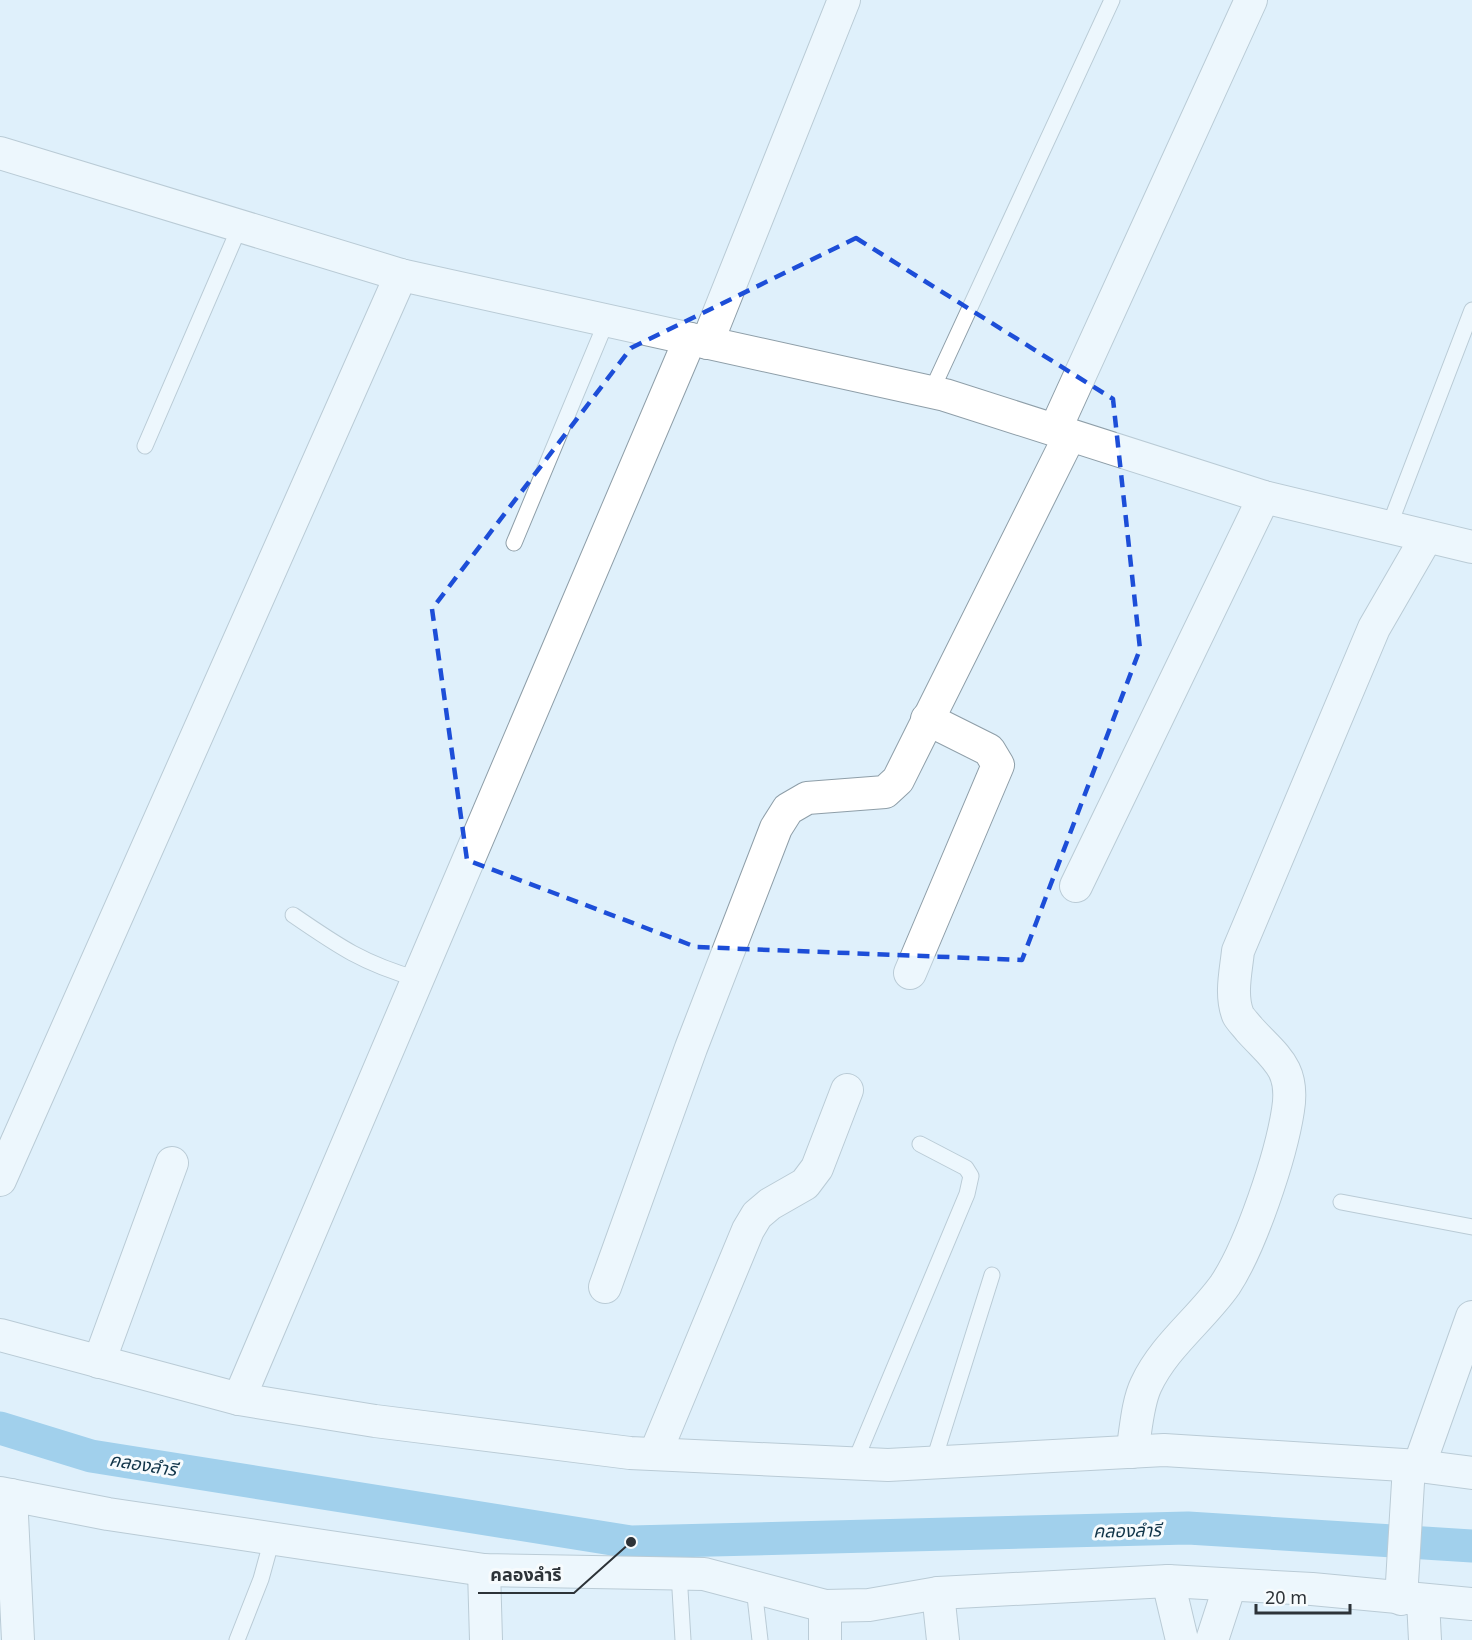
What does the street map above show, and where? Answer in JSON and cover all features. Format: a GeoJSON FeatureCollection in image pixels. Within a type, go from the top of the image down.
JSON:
{"type":"FeatureCollection","features":[{"type":"Feature","properties":{"kind":"street"},"geometry":{"type":"LineString","coordinates":[[239,1399],[418,979],[699,341],[844,0]]}},
{"type":"Feature","properties":{"kind":"street"},"geometry":{"type":"LineString","coordinates":[[605,1287],[687,1058],[776,828],[788,809],[807,798],[885,792],[898,780],[1063,433],[1251,0]]}},
{"type":"Feature","properties":{"kind":"street"},"geometry":{"type":"LineString","coordinates":[[0,153],[401,275],[931,392],[1264,497],[1388,529],[1472,547]]}},
{"type":"Feature","properties":{"kind":"street"},"geometry":{"type":"LineString","coordinates":[[0,1180],[401,275]]}},
{"type":"Feature","properties":{"kind":"street"},"geometry":{"type":"LineString","coordinates":[[1076,886],[1264,497]]}},
{"type":"Feature","properties":{"kind":"street"},"geometry":{"type":"LineString","coordinates":[[1132,1452],[1146,1386],[1167,1352],[1224,1285],[1243,1252],[1280,1148],[1286,1120],[1291,1093],[1288,1074],[1281,1061],[1238,1015],[1234,987],[1238,951],[1374,628],[1426,538]]}},
{"type":"Feature","properties":{"kind":"street"},"geometry":{"type":"LineString","coordinates":[[910,973],[998,765],[988,750],[927,719]]}},
{"type":"Feature","properties":{"kind":"street"},"geometry":{"type":"LineString","coordinates":[[655,1454],[748,1230],[758,1215],[770,1204],[805,1184],[817,1168],[847,1090]]}},
{"type":"Feature","properties":{"kind":"street"},"geometry":{"type":"LineString","coordinates":[[99,1362],[172,1163]]}},
{"type":"Feature","properties":{"kind":"street"},"geometry":{"type":"LineString","coordinates":[[1425,1640],[1409,1594],[1412,1470],[1472,1317]]}},
{"type":"Feature","properties":{"kind":"street"},"geometry":{"type":"LineString","coordinates":[[0,1335],[239,1399],[375,1421],[655,1454],[854,1464],[933,1463],[1164,1450],[1472,1473]]}},
{"type":"Feature","properties":{"kind":"street"},"geometry":{"type":"LineString","coordinates":[[18,1640],[5,1494],[108,1514],[484,1570],[704,1574],[825,1606],[869,1605],[938,1593],[1168,1581],[1409,1594],[1472,1604]]}},
{"type":"Feature","properties":{"kind":"street"},"geometry":{"type":"LineString","coordinates":[[484,1570],[486,1640]]}},
{"type":"Feature","properties":{"kind":"street"},"geometry":{"type":"LineString","coordinates":[[1168,1581],[1182,1640]]}},
{"type":"Feature","properties":{"kind":"street"},"geometry":{"type":"LineString","coordinates":[[1212,1640],[1230,1585]]}},
{"type":"Feature","properties":{"kind":"street"},"geometry":{"type":"LineString","coordinates":[[938,1593],[943,1640]]}},
{"type":"Feature","properties":{"kind":"street"},"geometry":{"type":"LineString","coordinates":[[825,1606],[825,1640]]}},
{"type":"Feature","properties":{"kind":"lane"},"geometry":{"type":"LineString","coordinates":[[931,392],[1112,0]]}},
{"type":"Feature","properties":{"kind":"lane"},"geometry":{"type":"LineString","coordinates":[[145,446],[240,226]]}},
{"type":"Feature","properties":{"kind":"lane"},"geometry":{"type":"LineString","coordinates":[[1388,529],[1472,310]]}},
{"type":"Feature","properties":{"kind":"lane"},"geometry":{"type":"LineString","coordinates":[[514,543],[608,320]]}},
{"type":"Feature","properties":{"kind":"lane"},"geometry":{"type":"LineString","coordinates":[[293,915],[345,951],[381,969],[418,979]]}},
{"type":"Feature","properties":{"kind":"lane"},"geometry":{"type":"LineString","coordinates":[[854,1464],[967,1194],[971,1176],[966,1168],[920,1144]]}},
{"type":"Feature","properties":{"kind":"lane"},"geometry":{"type":"LineString","coordinates":[[1341,1202],[1472,1227]]}},
{"type":"Feature","properties":{"kind":"lane"},"geometry":{"type":"LineString","coordinates":[[933,1463],[992,1275]]}},
{"type":"Feature","properties":{"kind":"lane"},"geometry":{"type":"LineString","coordinates":[[237,1640],[261,1579],[272,1539]]}},
{"type":"Feature","properties":{"kind":"lane"},"geometry":{"type":"LineString","coordinates":[[679,1574],[683,1640]]}},
{"type":"Feature","properties":{"kind":"lane"},"geometry":{"type":"LineString","coordinates":[[754,1588],[760,1640]]}},
{"type":"Feature","properties":{"kind":"highlighted area"},"geometry":{"type":"Polygon","coordinates":[[[856,238],[1113,399],[1140,649],[1022,960],[696,947],[467,860],[432,609],[631,348],[856,238]]]}},
{"type":"Feature","properties":{"kind":"waterway","name":"คลองลำรี"},"geometry":{"type":"LineString","coordinates":[[0,1428],[91,1456],[631,1542],[1188,1528],[1472,1546]]}},
{"type":"Feature","properties":{"kind":"place","name":"คลองลำรี"},"geometry":{"type":"Point","coordinates":[631,1542]}}]}
